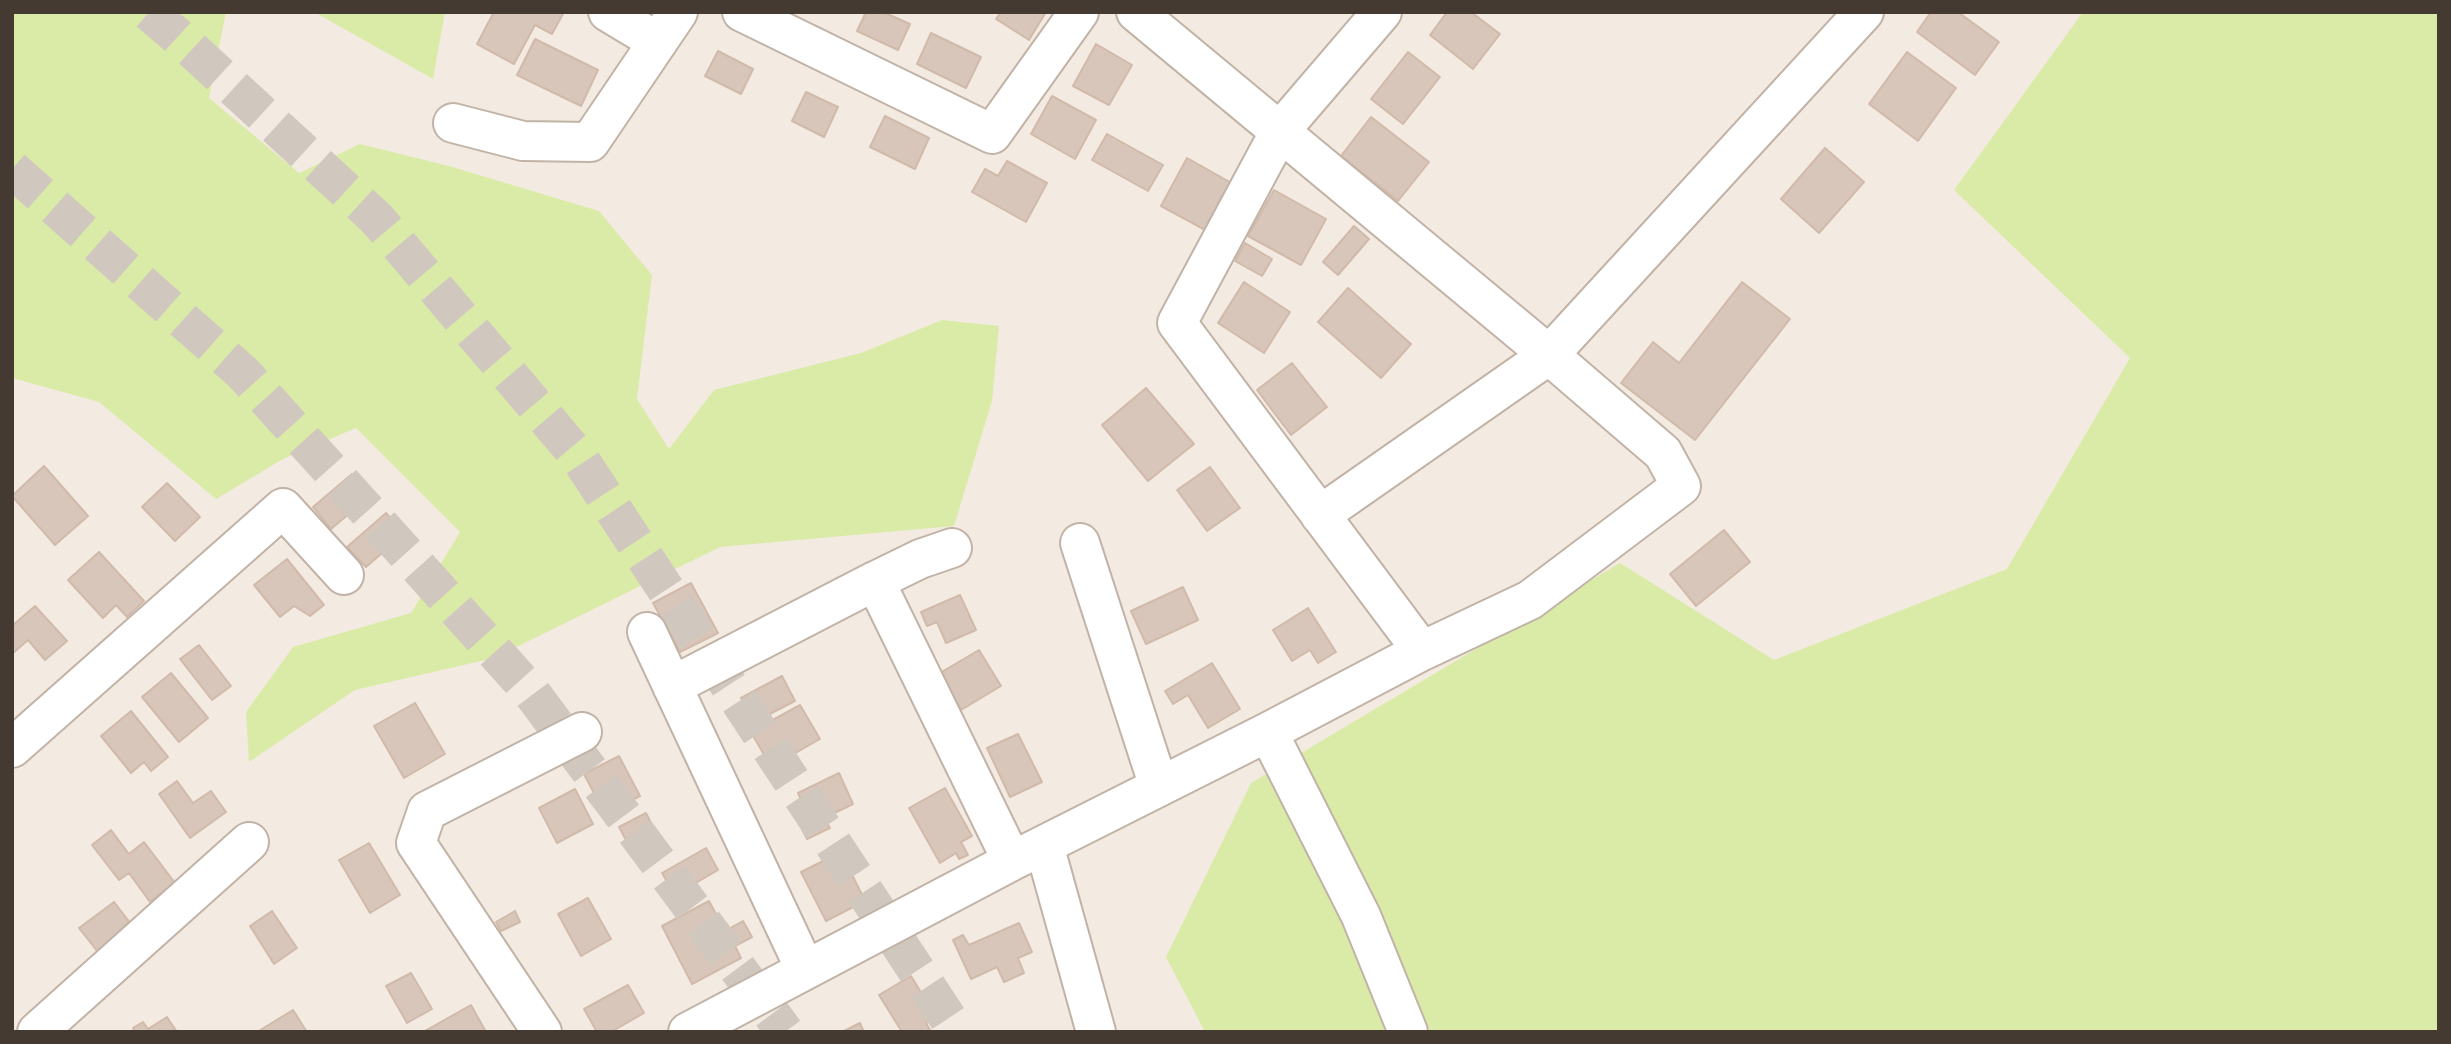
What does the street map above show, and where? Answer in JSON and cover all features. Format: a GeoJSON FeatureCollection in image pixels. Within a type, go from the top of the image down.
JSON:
{"type":"FeatureCollection","features":[{"type":"Feature","properties":{"kind":"street"},"geometry":{"type":"LineString","coordinates":[[453,123],[523,141],[590,142],[668,27],[608,12]]}},
{"type":"Feature","properties":{"kind":"street"},"geometry":{"type":"LineString","coordinates":[[742,12],[992,134],[1079,12]]}},
{"type":"Feature","properties":{"kind":"street"},"geometry":{"type":"LineString","coordinates":[[688,1032],[1028,853],[1422,651],[1530,600],[1681,486],[1662,453],[1549,355],[1136,12]]}},
{"type":"Feature","properties":{"kind":"street"},"geometry":{"type":"LineString","coordinates":[[1382,12],[1280,131],[1177,323],[1422,651]]}},
{"type":"Feature","properties":{"kind":"street"},"geometry":{"type":"LineString","coordinates":[[1320,515],[1549,355],[1864,12]]}},
{"type":"Feature","properties":{"kind":"street"},"geometry":{"type":"LineString","coordinates":[[12,748],[283,508],[344,575]]}},
{"type":"Feature","properties":{"kind":"street"},"geometry":{"type":"LineString","coordinates":[[1080,543],[1160,787]]}},
{"type":"Feature","properties":{"kind":"street"},"geometry":{"type":"LineString","coordinates":[[672,685],[920,559],[952,548]]}},
{"type":"Feature","properties":{"kind":"street"},"geometry":{"type":"LineString","coordinates":[[876,582],[1028,853],[1096,1032]]}},
{"type":"Feature","properties":{"kind":"street"},"geometry":{"type":"LineString","coordinates":[[647,632],[805,969]]}},
{"type":"Feature","properties":{"kind":"street"},"geometry":{"type":"LineString","coordinates":[[542,1032],[416,843],[427,811],[582,732]]}},
{"type":"Feature","properties":{"kind":"street"},"geometry":{"type":"LineString","coordinates":[[1268,732],[1361,916],[1409,1032]]}},
{"type":"Feature","properties":{"kind":"street"},"geometry":{"type":"LineString","coordinates":[[37,1032],[249,842]]}},
{"type":"Feature","properties":{"kind":"green space"},"geometry":{"type":"Polygon","coordinates":[[[12,12],[226,12],[209,98],[299,173],[360,144],[449,166],[599,211],[652,275],[637,399],[669,449],[714,390],[861,353],[942,320],[999,326],[992,401],[954,526],[720,547],[494,658],[355,690],[249,762],[246,712],[293,647],[411,613],[460,532],[356,428],[283,459],[216,499],[99,402],[12,378],[12,12]]]}},
{"type":"Feature","properties":{"kind":"green space"},"geometry":{"type":"Polygon","coordinates":[[[314,12],[445,12],[433,79],[314,12]]]}},
{"type":"Feature","properties":{"kind":"green space"},"geometry":{"type":"Polygon","coordinates":[[[2083,12],[2439,12],[2439,1032],[1205,1032],[1166,957],[1251,783],[1620,563],[1774,660],[2007,569],[2130,358],[1954,190],[2083,12]]]}},
{"type":"Feature","properties":{"kind":"building"},"geometry":{"type":"Polygon","coordinates":[[[494,12],[564,12],[552,34],[535,25],[514,64],[477,44],[494,12]]]}},
{"type":"Feature","properties":{"kind":"building"},"geometry":{"type":"Polygon","coordinates":[[[866,12],[883,12],[910,24],[898,50],[857,31],[866,12]]]}},
{"type":"Feature","properties":{"kind":"building"},"geometry":{"type":"Polygon","coordinates":[[[1001,12],[1046,12],[1029,40],[996,19],[1001,12]]]}},
{"type":"Feature","properties":{"kind":"building"},"geometry":{"type":"Polygon","coordinates":[[[1447,12],[1471,12],[1500,34],[1473,69],[1430,35],[1447,12]]]}},
{"type":"Feature","properties":{"kind":"building"},"geometry":{"type":"Polygon","coordinates":[[[1931,12],[1958,12],[1999,42],[1975,75],[1917,32],[1931,12]]]}},
{"type":"Feature","properties":{"kind":"building"},"geometry":{"type":"Polygon","coordinates":[[[931,33],[981,57],[966,88],[917,64],[931,33]]]}},
{"type":"Feature","properties":{"kind":"building"},"geometry":{"type":"Polygon","coordinates":[[[535,39],[598,70],[581,106],[517,75],[535,39]]]}},
{"type":"Feature","properties":{"kind":"building"},"geometry":{"type":"Polygon","coordinates":[[[1096,44],[1132,65],[1109,105],[1073,86],[1096,44]]]}},
{"type":"Feature","properties":{"kind":"building"},"geometry":{"type":"Polygon","coordinates":[[[718,51],[753,69],[741,94],[705,76],[718,51]]]}},
{"type":"Feature","properties":{"kind":"building"},"geometry":{"type":"Polygon","coordinates":[[[1408,52],[1440,77],[1403,124],[1371,99],[1408,52]]]}},
{"type":"Feature","properties":{"kind":"building"},"geometry":{"type":"Polygon","coordinates":[[[1907,52],[1956,88],[1918,141],[1869,104],[1907,52]]]}},
{"type":"Feature","properties":{"kind":"building"},"geometry":{"type":"Polygon","coordinates":[[[806,92],[838,107],[824,137],[792,121],[806,92]]]}},
{"type":"Feature","properties":{"kind":"building"},"geometry":{"type":"Polygon","coordinates":[[[1052,96],[1096,120],[1075,159],[1031,134],[1052,96]]]}},
{"type":"Feature","properties":{"kind":"building"},"geometry":{"type":"Polygon","coordinates":[[[885,116],[929,138],[915,169],[870,147],[885,116]]]}},
{"type":"Feature","properties":{"kind":"building"},"geometry":{"type":"Polygon","coordinates":[[[1371,117],[1429,162],[1398,201],[1341,156],[1371,117]]]}},
{"type":"Feature","properties":{"kind":"building"},"geometry":{"type":"Polygon","coordinates":[[[1107,134],[1163,165],[1148,191],[1092,160],[1107,134]]]}},
{"type":"Feature","properties":{"kind":"building"},"geometry":{"type":"Polygon","coordinates":[[[1825,148],[1864,182],[1819,233],[1781,199],[1825,148]]]}},
{"type":"Feature","properties":{"kind":"building"},"geometry":{"type":"Polygon","coordinates":[[[1187,158],[1235,185],[1209,232],[1161,206],[1187,158]]]}},
{"type":"Feature","properties":{"kind":"building"},"geometry":{"type":"Polygon","coordinates":[[[1007,161],[1047,183],[1026,222],[972,192],[985,169],[998,176],[1007,161]]]}},
{"type":"Feature","properties":{"kind":"building"},"geometry":{"type":"Polygon","coordinates":[[[1274,190],[1326,219],[1301,265],[1248,236],[1274,190]]]}},
{"type":"Feature","properties":{"kind":"building"},"geometry":{"type":"Polygon","coordinates":[[[1354,226],[1369,239],[1338,275],[1323,262],[1354,226]]]}},
{"type":"Feature","properties":{"kind":"building"},"geometry":{"type":"Polygon","coordinates":[[[1245,243],[1272,259],[1262,276],[1235,261],[1245,243]]]}},
{"type":"Feature","properties":{"kind":"building"},"geometry":{"type":"Polygon","coordinates":[[[1244,282],[1290,312],[1264,353],[1218,323],[1244,282]]]}},
{"type":"Feature","properties":{"kind":"building"},"geometry":{"type":"Polygon","coordinates":[[[1742,282],[1790,319],[1695,440],[1621,383],[1653,342],[1679,363],[1742,282]]]}},
{"type":"Feature","properties":{"kind":"building"},"geometry":{"type":"Polygon","coordinates":[[[1348,288],[1411,344],[1381,378],[1318,322],[1348,288]]]}},
{"type":"Feature","properties":{"kind":"building"},"geometry":{"type":"Polygon","coordinates":[[[1292,363],[1327,407],[1291,435],[1257,390],[1292,363]]]}},
{"type":"Feature","properties":{"kind":"building"},"geometry":{"type":"Polygon","coordinates":[[[1146,388],[1194,444],[1148,481],[1102,425],[1146,388]]]}},
{"type":"Feature","properties":{"kind":"building"},"geometry":{"type":"Polygon","coordinates":[[[44,466],[88,516],[55,545],[12,496],[44,466]]]}},
{"type":"Feature","properties":{"kind":"building"},"geometry":{"type":"Polygon","coordinates":[[[1210,467],[1240,508],[1207,531],[1177,490],[1210,467]]]}},
{"type":"Feature","properties":{"kind":"building"},"geometry":{"type":"Polygon","coordinates":[[[352,474],[370,496],[331,529],[313,507],[352,474]]]}},
{"type":"Feature","properties":{"kind":"building"},"geometry":{"type":"Polygon","coordinates":[[[167,483],[200,517],[175,541],[142,507],[167,483]]]}},
{"type":"Feature","properties":{"kind":"building"},"geometry":{"type":"Polygon","coordinates":[[[386,513],[404,534],[366,567],[347,547],[386,513]]]}},
{"type":"Feature","properties":{"kind":"building"},"geometry":{"type":"Polygon","coordinates":[[[1724,530],[1750,562],[1696,606],[1670,574],[1724,530]]]}},
{"type":"Feature","properties":{"kind":"building"},"geometry":{"type":"Polygon","coordinates":[[[99,552],[144,601],[127,617],[116,605],[103,618],[68,580],[99,552]]]}},
{"type":"Feature","properties":{"kind":"building"},"geometry":{"type":"Polygon","coordinates":[[[287,559],[324,605],[310,616],[294,606],[280,617],[254,585],[287,559]]]}},
{"type":"Feature","properties":{"kind":"building"},"geometry":{"type":"Polygon","coordinates":[[[691,583],[718,633],[680,652],[653,603],[691,583]]]}},
{"type":"Feature","properties":{"kind":"building"},"geometry":{"type":"Polygon","coordinates":[[[1183,587],[1198,620],[1146,644],[1131,611],[1183,587]]]}},
{"type":"Feature","properties":{"kind":"building"},"geometry":{"type":"Polygon","coordinates":[[[960,595],[976,630],[946,643],[937,622],[927,626],[921,612],[960,595]]]}},
{"type":"Feature","properties":{"kind":"building"},"geometry":{"type":"Polygon","coordinates":[[[35,606],[67,641],[45,660],[28,640],[12,654],[12,626],[35,606]]]}},
{"type":"Feature","properties":{"kind":"building"},"geometry":{"type":"Polygon","coordinates":[[[1308,608],[1336,652],[1318,663],[1310,650],[1292,661],[1273,630],[1308,608]]]}},
{"type":"Feature","properties":{"kind":"building"},"geometry":{"type":"Polygon","coordinates":[[[199,645],[231,686],[212,700],[180,659],[199,645]]]}},
{"type":"Feature","properties":{"kind":"building"},"geometry":{"type":"Polygon","coordinates":[[[979,650],[1001,686],[961,710],[940,673],[979,650]]]}},
{"type":"Feature","properties":{"kind":"building"},"geometry":{"type":"Polygon","coordinates":[[[1212,663],[1240,709],[1208,728],[1188,695],[1173,704],[1165,691],[1212,663]]]}},
{"type":"Feature","properties":{"kind":"building"},"geometry":{"type":"Polygon","coordinates":[[[171,673],[208,718],[179,742],[142,697],[171,673]]]}},
{"type":"Feature","properties":{"kind":"building"},"geometry":{"type":"Polygon","coordinates":[[[782,676],[795,701],[754,722],[741,698],[782,676]]]}},
{"type":"Feature","properties":{"kind":"building"},"geometry":{"type":"Polygon","coordinates":[[[415,703],[445,754],[404,778],[374,726],[415,703]]]}},
{"type":"Feature","properties":{"kind":"building"},"geometry":{"type":"Polygon","coordinates":[[[800,705],[820,739],[771,767],[751,732],[800,705]]]}},
{"type":"Feature","properties":{"kind":"building"},"geometry":{"type":"Polygon","coordinates":[[[131,711],[168,757],[151,771],[144,762],[131,773],[101,736],[131,711]]]}},
{"type":"Feature","properties":{"kind":"building"},"geometry":{"type":"Polygon","coordinates":[[[1018,734],[1042,782],[1010,797],[987,748],[1018,734]]]}},
{"type":"Feature","properties":{"kind":"building"},"geometry":{"type":"Polygon","coordinates":[[[619,756],[640,796],[605,814],[584,774],[619,756]]]}},
{"type":"Feature","properties":{"kind":"building"},"geometry":{"type":"Polygon","coordinates":[[[839,773],[853,804],[824,818],[830,828],[807,839],[793,811],[804,806],[798,793],[839,773]]]}},
{"type":"Feature","properties":{"kind":"building"},"geometry":{"type":"Polygon","coordinates":[[[177,781],[193,803],[211,791],[226,812],[190,838],[159,794],[177,781]]]}},
{"type":"Feature","properties":{"kind":"building"},"geometry":{"type":"Polygon","coordinates":[[[945,788],[972,836],[961,842],[968,855],[959,859],[956,853],[940,863],[909,808],[945,788]]]}},
{"type":"Feature","properties":{"kind":"building"},"geometry":{"type":"Polygon","coordinates":[[[575,789],[593,824],[557,843],[539,808],[575,789]]]}},
{"type":"Feature","properties":{"kind":"building"},"geometry":{"type":"Polygon","coordinates":[[[646,813],[660,841],[634,855],[619,827],[646,813]]]}},
{"type":"Feature","properties":{"kind":"building"},"geometry":{"type":"Polygon","coordinates":[[[111,830],[129,854],[144,842],[175,883],[150,902],[129,873],[119,880],[92,845],[111,830]]]}},
{"type":"Feature","properties":{"kind":"building"},"geometry":{"type":"Polygon","coordinates":[[[369,843],[400,895],[370,913],[339,860],[369,843]]]}},
{"type":"Feature","properties":{"kind":"building"},"geometry":{"type":"Polygon","coordinates":[[[706,848],[718,870],[675,895],[662,873],[706,848]]]}},
{"type":"Feature","properties":{"kind":"building"},"geometry":{"type":"Polygon","coordinates":[[[841,852],[865,901],[826,921],[801,872],[841,852]]]}},
{"type":"Feature","properties":{"kind":"building"},"geometry":{"type":"Polygon","coordinates":[[[588,898],[611,939],[581,956],[558,914],[588,898]]]}},
{"type":"Feature","properties":{"kind":"building"},"geometry":{"type":"Polygon","coordinates":[[[709,901],[725,931],[743,921],[752,937],[735,946],[741,958],[692,984],[662,926],[709,901]]]}},
{"type":"Feature","properties":{"kind":"building"},"geometry":{"type":"Polygon","coordinates":[[[114,902],[134,928],[105,961],[79,928],[114,902]]]}},
{"type":"Feature","properties":{"kind":"building"},"geometry":{"type":"Polygon","coordinates":[[[272,911],[297,948],[274,964],[250,926],[272,911]]]}},
{"type":"Feature","properties":{"kind":"building"},"geometry":{"type":"Polygon","coordinates":[[[515,911],[520,922],[501,931],[496,922],[515,911]]]}},
{"type":"Feature","properties":{"kind":"building"},"geometry":{"type":"Polygon","coordinates":[[[1019,923],[1032,952],[1018,958],[1024,973],[1004,982],[997,967],[971,979],[953,940],[963,935],[969,945],[1019,923]]]}},
{"type":"Feature","properties":{"kind":"building"},"geometry":{"type":"Polygon","coordinates":[[[411,973],[432,1009],[407,1023],[386,986],[411,973]]]}},
{"type":"Feature","properties":{"kind":"building"},"geometry":{"type":"Polygon","coordinates":[[[911,976],[936,1017],[926,1023],[931,1032],[902,1032],[879,995],[911,976]]]}},
{"type":"Feature","properties":{"kind":"building"},"geometry":{"type":"Polygon","coordinates":[[[628,985],[644,1013],[611,1032],[597,1032],[584,1009],[628,985]]]}},
{"type":"Feature","properties":{"kind":"building"},"geometry":{"type":"Polygon","coordinates":[[[471,1005],[486,1032],[423,1032],[471,1005]]]}},
{"type":"Feature","properties":{"kind":"building"},"geometry":{"type":"Polygon","coordinates":[[[293,1010],[307,1032],[257,1032],[293,1010]]]}},
{"type":"Feature","properties":{"kind":"building"},"geometry":{"type":"Polygon","coordinates":[[[167,1017],[177,1032],[135,1032],[133,1028],[143,1022],[148,1029],[167,1017]]]}},
{"type":"Feature","properties":{"kind":"building"},"geometry":{"type":"Polygon","coordinates":[[[860,1023],[864,1032],[842,1032],[860,1023]]]}},
{"type":"Feature","properties":{"kind":"tunnel"},"geometry":{"type":"LineString","coordinates":[[149,12],[377,219],[578,456],[957,1032]]}},
{"type":"Feature","properties":{"kind":"tunnel"},"geometry":{"type":"LineString","coordinates":[[12,169],[243,373],[531,692],[785,1032]]}}]}
